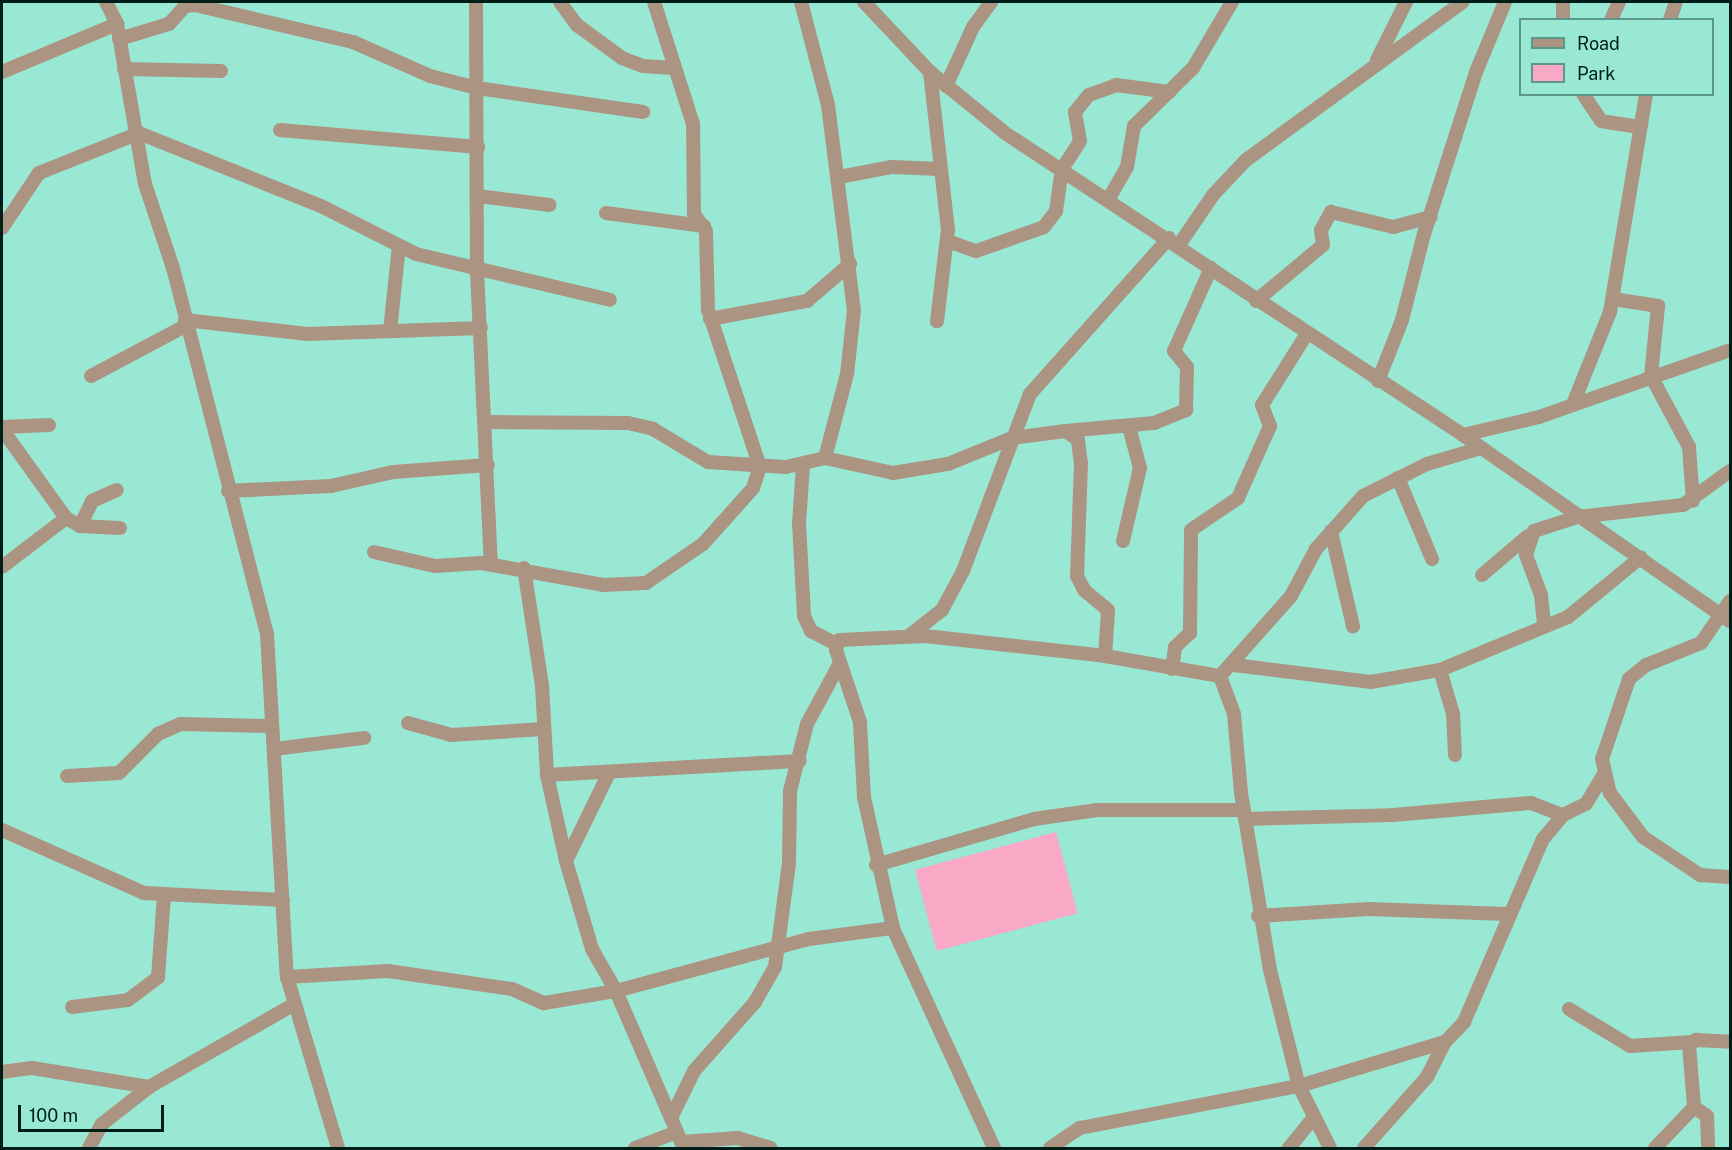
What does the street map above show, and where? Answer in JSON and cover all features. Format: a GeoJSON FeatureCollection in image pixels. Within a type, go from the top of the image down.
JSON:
{"type":"FeatureCollection","features":[{"type":"Feature","properties":{"kind":"street"},"geometry":{"type":"LineString","coordinates":[[106,2],[117,24],[124,69],[139,134],[145,184],[186,323],[267,634],[287,977],[293,1005],[338,1149]]}},
{"type":"Feature","properties":{"kind":"street"},"geometry":{"type":"LineString","coordinates":[[474,2],[478,147],[477,271],[488,422],[492,565]]}},
{"type":"Feature","properties":{"kind":"street"},"geometry":{"type":"LineString","coordinates":[[560,2],[577,25],[622,58],[673,68]]}},
{"type":"Feature","properties":{"kind":"street"},"geometry":{"type":"LineString","coordinates":[[374,552],[435,566],[492,565],[524,568],[538,576],[603,585],[646,583],[678,564],[728,519],[753,488],[760,467],[710,319],[704,226],[694,214],[693,124],[673,68],[654,2]]}},
{"type":"Feature","properties":{"kind":"street"},"geometry":{"type":"LineString","coordinates":[[801,2],[828,105],[839,177],[854,310],[849,354],[825,458]]}},
{"type":"Feature","properties":{"kind":"street"},"geometry":{"type":"LineString","coordinates":[[864,2],[946,86],[1062,169],[1174,242],[1306,335],[1463,435],[1577,517],[1641,557],[1726,618]]}},
{"type":"Feature","properties":{"kind":"street"},"geometry":{"type":"LineString","coordinates":[[946,86],[973,27],[991,2]]}},
{"type":"Feature","properties":{"kind":"street"},"geometry":{"type":"LineString","coordinates":[[1108,200],[1126,167],[1134,126],[1193,68],[1233,2]]}},
{"type":"Feature","properties":{"kind":"street"},"geometry":{"type":"LineString","coordinates":[[1376,61],[1406,2]]}},
{"type":"Feature","properties":{"kind":"street"},"geometry":{"type":"LineString","coordinates":[[910,635],[936,617],[958,582],[1012,438],[1038,381],[1174,242],[1229,176],[1376,61],[1463,2]]}},
{"type":"Feature","properties":{"kind":"street"},"geometry":{"type":"LineString","coordinates":[[1378,381],[1402,320],[1431,217],[1505,2]]}},
{"type":"Feature","properties":{"kind":"street"},"geometry":{"type":"LineString","coordinates":[[1563,2],[1563,18]]}},
{"type":"Feature","properties":{"kind":"street"},"geometry":{"type":"LineString","coordinates":[[1612,18],[1619,2]]}},
{"type":"Feature","properties":{"kind":"street"},"geometry":{"type":"LineString","coordinates":[[1671,18],[1676,2]]}},
{"type":"Feature","properties":{"kind":"street"},"geometry":{"type":"LineString","coordinates":[[119,39],[166,26],[184,6],[195,5],[352,42],[430,76],[477,88],[643,112]]}},
{"type":"Feature","properties":{"kind":"street"},"geometry":{"type":"LineString","coordinates":[[2,72],[117,24]]}},
{"type":"Feature","properties":{"kind":"street"},"geometry":{"type":"LineString","coordinates":[[124,69],[221,71]]}},
{"type":"Feature","properties":{"kind":"street"},"geometry":{"type":"LineString","coordinates":[[930,72],[948,241],[937,321]]}},
{"type":"Feature","properties":{"kind":"street"},"geometry":{"type":"LineString","coordinates":[[948,241],[976,251],[1037,232],[1056,211],[1062,169],[1080,141],[1075,112],[1089,95],[1116,85],[1170,92]]}},
{"type":"Feature","properties":{"kind":"street"},"geometry":{"type":"LineString","coordinates":[[1584,96],[1601,121],[1638,127]]}},
{"type":"Feature","properties":{"kind":"street"},"geometry":{"type":"LineString","coordinates":[[1573,404],[1613,299],[1638,127],[1646,96]]}},
{"type":"Feature","properties":{"kind":"street"},"geometry":{"type":"LineString","coordinates":[[280,130],[478,147]]}},
{"type":"Feature","properties":{"kind":"street"},"geometry":{"type":"LineString","coordinates":[[2,228],[39,173],[139,134],[321,206],[399,246],[477,271],[610,300]]}},
{"type":"Feature","properties":{"kind":"street"},"geometry":{"type":"LineString","coordinates":[[839,177],[892,167],[939,169]]}},
{"type":"Feature","properties":{"kind":"street"},"geometry":{"type":"LineString","coordinates":[[478,196],[549,205]]}},
{"type":"Feature","properties":{"kind":"street"},"geometry":{"type":"LineString","coordinates":[[1256,301],[1323,245],[1321,230],[1331,212],[1393,227],[1431,217]]}},
{"type":"Feature","properties":{"kind":"street"},"geometry":{"type":"LineString","coordinates":[[606,213],[704,226]]}},
{"type":"Feature","properties":{"kind":"street"},"geometry":{"type":"LineString","coordinates":[[390,331],[399,246]]}},
{"type":"Feature","properties":{"kind":"street"},"geometry":{"type":"LineString","coordinates":[[710,319],[807,301],[850,264]]}},
{"type":"Feature","properties":{"kind":"street"},"geometry":{"type":"LineString","coordinates":[[488,422],[628,423],[653,429],[708,462],[760,467],[803,465],[825,458],[904,473],[970,457],[1012,438],[1154,423],[1188,407],[1187,367],[1174,351],[1211,268]]}},
{"type":"Feature","properties":{"kind":"street"},"geometry":{"type":"LineString","coordinates":[[1613,299],[1658,306],[1652,376],[1689,447],[1693,501]]}},
{"type":"Feature","properties":{"kind":"street"},"geometry":{"type":"LineString","coordinates":[[91,376],[186,323],[307,334],[481,328]]}},
{"type":"Feature","properties":{"kind":"street"},"geometry":{"type":"LineString","coordinates":[[1172,669],[1175,647],[1190,633],[1191,530],[1238,498],[1270,426],[1262,405],[1306,335]]}},
{"type":"Feature","properties":{"kind":"street"},"geometry":{"type":"LineString","coordinates":[[1463,435],[1573,404],[1731,350]]}},
{"type":"Feature","properties":{"kind":"street"},"geometry":{"type":"LineString","coordinates":[[2,428],[49,425]]}},
{"type":"Feature","properties":{"kind":"street"},"geometry":{"type":"LineString","coordinates":[[1124,541],[1140,468],[1129,427]]}},
{"type":"Feature","properties":{"kind":"street"},"geometry":{"type":"LineString","coordinates":[[2,428],[66,518],[80,526],[120,528]]}},
{"type":"Feature","properties":{"kind":"street"},"geometry":{"type":"LineString","coordinates":[[1066,431],[1078,440],[1081,463],[1077,576],[1084,590],[1108,610],[1105,656]]}},
{"type":"Feature","properties":{"kind":"street"},"geometry":{"type":"LineString","coordinates":[[837,644],[843,638],[910,635],[1105,656],[1220,676],[1234,665],[1291,596],[1331,531],[1363,496],[1398,478],[1481,448]]}},
{"type":"Feature","properties":{"kind":"street"},"geometry":{"type":"LineString","coordinates":[[228,491],[331,486],[393,471],[488,465]]}},
{"type":"Feature","properties":{"kind":"street"},"geometry":{"type":"LineString","coordinates":[[803,465],[799,523],[804,616],[812,631],[837,644]]}},
{"type":"Feature","properties":{"kind":"street"},"geometry":{"type":"LineString","coordinates":[[1482,574],[1528,536],[1577,517],[1655,512],[1693,501],[1731,471]]}},
{"type":"Feature","properties":{"kind":"street"},"geometry":{"type":"LineString","coordinates":[[1398,478],[1432,559]]}},
{"type":"Feature","properties":{"kind":"street"},"geometry":{"type":"LineString","coordinates":[[80,526],[92,501],[117,490]]}},
{"type":"Feature","properties":{"kind":"street"},"geometry":{"type":"LineString","coordinates":[[2,567],[66,518]]}},
{"type":"Feature","properties":{"kind":"street"},"geometry":{"type":"LineString","coordinates":[[1331,531],[1353,626]]}},
{"type":"Feature","properties":{"kind":"street"},"geometry":{"type":"LineString","coordinates":[[1528,536],[1526,555],[1541,595],[1544,624]]}},
{"type":"Feature","properties":{"kind":"street"},"geometry":{"type":"LineString","coordinates":[[1234,665],[1371,682],[1440,670],[1576,612],[1641,557]]}},
{"type":"Feature","properties":{"kind":"street"},"geometry":{"type":"LineString","coordinates":[[524,568],[542,685],[547,775],[566,861],[592,949],[616,991],[681,1141]]}},
{"type":"Feature","properties":{"kind":"street"},"geometry":{"type":"LineString","coordinates":[[1364,1149],[1427,1077],[1445,1042],[1464,1022],[1506,914],[1543,839],[1563,815],[1586,804],[1603,776],[1604,743],[1629,679],[1646,665],[1701,643],[1726,618],[1731,601]]}},
{"type":"Feature","properties":{"kind":"street"},"geometry":{"type":"LineString","coordinates":[[837,644],[840,663],[860,722],[864,797],[876,865],[893,928],[994,1149]]}},
{"type":"Feature","properties":{"kind":"street"},"geometry":{"type":"LineString","coordinates":[[671,1118],[694,1071],[755,1002],[780,946],[789,857],[787,804],[810,716],[840,663]]}},
{"type":"Feature","properties":{"kind":"street"},"geometry":{"type":"LineString","coordinates":[[1440,670],[1453,714],[1455,755]]}},
{"type":"Feature","properties":{"kind":"street"},"geometry":{"type":"LineString","coordinates":[[1220,676],[1234,714],[1258,916],[1299,1086],[1330,1149]]}},
{"type":"Feature","properties":{"kind":"street"},"geometry":{"type":"LineString","coordinates":[[408,723],[451,735],[543,729]]}},
{"type":"Feature","properties":{"kind":"street"},"geometry":{"type":"LineString","coordinates":[[66,776],[119,773],[158,734],[180,724],[271,726]]}},
{"type":"Feature","properties":{"kind":"street"},"geometry":{"type":"LineString","coordinates":[[274,749],[364,738]]}},
{"type":"Feature","properties":{"kind":"street"},"geometry":{"type":"LineString","coordinates":[[547,775],[609,773],[711,762],[800,761]]}},
{"type":"Feature","properties":{"kind":"street"},"geometry":{"type":"LineString","coordinates":[[566,861],[609,773]]}},
{"type":"Feature","properties":{"kind":"street"},"geometry":{"type":"LineString","coordinates":[[1603,776],[1643,837],[1700,875],[1731,877]]}},
{"type":"Feature","properties":{"kind":"street"},"geometry":{"type":"LineString","coordinates":[[876,865],[1034,819],[1097,810],[1393,815],[1531,803],[1563,815]]}},
{"type":"Feature","properties":{"kind":"street"},"geometry":{"type":"LineString","coordinates":[[2,830],[115,884],[164,896],[283,900]]}},
{"type":"Feature","properties":{"kind":"street"},"geometry":{"type":"LineString","coordinates":[[72,1007],[128,1000],[158,977],[164,896]]}},
{"type":"Feature","properties":{"kind":"street"},"geometry":{"type":"LineString","coordinates":[[1258,916],[1369,909],[1506,914]]}},
{"type":"Feature","properties":{"kind":"street"},"geometry":{"type":"LineString","coordinates":[[287,977],[388,971],[512,989],[544,1003],[616,991],[780,946],[893,928]]}},
{"type":"Feature","properties":{"kind":"street"},"geometry":{"type":"LineString","coordinates":[[88,1149],[102,1124],[149,1088],[293,1005]]}},
{"type":"Feature","properties":{"kind":"street"},"geometry":{"type":"LineString","coordinates":[[1569,1009],[1630,1046],[1731,1042]]}},
{"type":"Feature","properties":{"kind":"street"},"geometry":{"type":"LineString","coordinates":[[1050,1149],[1080,1128],[1299,1086],[1445,1042]]}},
{"type":"Feature","properties":{"kind":"street"},"geometry":{"type":"LineString","coordinates":[[1655,1149],[1694,1107],[1688,1050],[1692,1042]]}},
{"type":"Feature","properties":{"kind":"street"},"geometry":{"type":"LineString","coordinates":[[2,1072],[32,1068],[149,1088]]}},
{"type":"Feature","properties":{"kind":"street"},"geometry":{"type":"LineString","coordinates":[[1694,1107],[1707,1116],[1708,1149]]}},
{"type":"Feature","properties":{"kind":"street"},"geometry":{"type":"LineString","coordinates":[[1289,1149],[1313,1118]]}},
{"type":"Feature","properties":{"kind":"street"},"geometry":{"type":"LineString","coordinates":[[635,1149],[681,1141],[738,1138],[770,1149]]}},
{"type":"Feature","properties":{"kind":"green space"},"geometry":{"type":"Polygon","coordinates":[[[1056,832],[1078,913],[937,951],[915,870],[1056,832]]]}}]}
